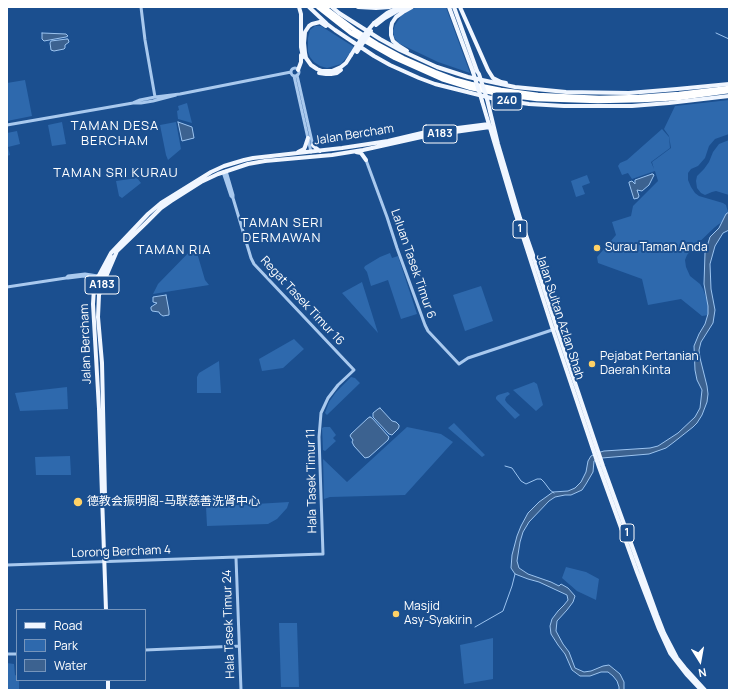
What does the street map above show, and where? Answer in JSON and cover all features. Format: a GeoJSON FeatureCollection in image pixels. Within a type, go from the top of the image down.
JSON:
{"type":"FeatureCollection","features":[{"type":"Feature","properties":{"kind":"highway"},"geometry":{"type":"LineString","coordinates":[[318,7],[351,33],[395,58],[442,79],[471,88],[499,94],[536,99],[598,101],[678,98],[729,92]]}},
{"type":"Feature","properties":{"kind":"highway"},"geometry":{"type":"LineString","coordinates":[[324,7],[377,44],[403,58],[435,72],[471,84],[538,96],[599,98],[679,94],[729,88]]}},
{"type":"Feature","properties":{"kind":"main road"},"geometry":{"type":"LineString","coordinates":[[298,70],[301,62],[301,14],[299,7]]}},
{"type":"Feature","properties":{"kind":"main road","name":"240"},"geometry":{"type":"LineString","coordinates":[[309,7],[335,30],[374,56],[403,71],[447,87],[495,99],[514,103],[564,106],[632,106],[669,104],[729,96]]}},
{"type":"Feature","properties":{"kind":"main road"},"geometry":{"type":"LineString","coordinates":[[332,7],[380,39],[400,50],[454,73],[488,82],[533,90],[628,93],[729,84]]}},
{"type":"Feature","properties":{"kind":"main road"},"geometry":{"type":"LineString","coordinates":[[358,7],[390,7]]}},
{"type":"Feature","properties":{"kind":"main road"},"geometry":{"type":"LineString","coordinates":[[301,47],[306,63],[312,69],[321,74],[337,73],[348,64],[363,36],[387,13],[400,7]]}},
{"type":"Feature","properties":{"kind":"main road"},"geometry":{"type":"LineString","coordinates":[[375,24],[407,7]]}},
{"type":"Feature","properties":{"kind":"main road"},"geometry":{"type":"LineString","coordinates":[[412,7],[403,12],[394,20],[391,28],[392,38],[399,46],[438,67]]}},
{"type":"Feature","properties":{"kind":"main road"},"geometry":{"type":"LineString","coordinates":[[460,7],[493,78],[501,82],[533,90]]}},
{"type":"Feature","properties":{"kind":"main road","name":"Jalan Sultan Azlan Shah"},"geometry":{"type":"LineString","coordinates":[[451,8],[496,132],[520,218],[555,329]]}},
{"type":"Feature","properties":{"kind":"main road"},"geometry":{"type":"LineString","coordinates":[[335,30],[320,22],[309,26],[305,32],[304,43],[308,61],[317,69],[322,71],[332,71],[342,67],[352,56]]}},
{"type":"Feature","properties":{"kind":"main road"},"geometry":{"type":"LineString","coordinates":[[485,99],[491,121],[490,125],[496,132]]}},
{"type":"Feature","properties":{"kind":"main road","name":"Jalan Sultan Azlan Shah"},"geometry":{"type":"LineString","coordinates":[[485,99],[483,106],[490,125],[515,212],[637,572],[670,653],[680,666],[704,690]]}},
{"type":"Feature","properties":{"kind":"main road"},"geometry":{"type":"LineString","coordinates":[[448,130],[450,128],[479,123],[484,118],[483,106]]}},
{"type":"Feature","properties":{"kind":"main road","name":"Jalan Bercham"},"geometry":{"type":"LineString","coordinates":[[107,609],[93,304],[94,288],[111,252],[148,214],[161,203],[211,172],[224,166],[253,158],[332,155],[490,125]]}},
{"type":"Feature","properties":{"kind":"main road","name":"Jalan Bercham"},"geometry":{"type":"LineString","coordinates":[[105,562],[104,426],[98,304],[101,288],[117,252],[151,218],[171,201],[201,182],[225,171],[256,162],[388,141],[426,132],[490,125]]}},
{"type":"Feature","properties":{"kind":"main road"},"geometry":{"type":"LineString","coordinates":[[479,128],[488,131],[495,146]]}},
{"type":"Feature","properties":{"kind":"main road"},"geometry":{"type":"LineString","coordinates":[[288,157],[304,150],[308,138]]}},
{"type":"Feature","properties":{"kind":"main road"},"geometry":{"type":"LineString","coordinates":[[312,144],[321,151]]}},
{"type":"Feature","properties":{"kind":"main road"},"geometry":{"type":"LineString","coordinates":[[366,160],[366,155],[369,150],[390,144]]}},
{"type":"Feature","properties":{"kind":"main road"},"geometry":{"type":"LineString","coordinates":[[342,148],[347,149],[359,147],[360,150],[366,155]]}},
{"type":"Feature","properties":{"kind":"main road"},"geometry":{"type":"LineString","coordinates":[[313,153],[322,154],[360,150]]}},
{"type":"Feature","properties":{"kind":"main road"},"geometry":{"type":"LineString","coordinates":[[332,155],[335,156],[359,152],[366,160]]}},
{"type":"Feature","properties":{"kind":"main road"},"geometry":{"type":"LineString","coordinates":[[197,181],[220,170],[225,171],[227,168],[253,158]]}},
{"type":"Feature","properties":{"kind":"main road"},"geometry":{"type":"LineString","coordinates":[[98,304],[97,293],[100,283],[98,278],[103,275],[114,254],[117,252]]}},
{"type":"Feature","properties":{"kind":"main road"},"geometry":{"type":"LineString","coordinates":[[95,339],[97,343],[99,360],[102,363]]}},
{"type":"Feature","properties":{"kind":"main road"},"geometry":{"type":"LineString","coordinates":[[98,400],[101,404],[102,421],[104,426]]}},
{"type":"Feature","properties":{"kind":"street"},"geometry":{"type":"LineString","coordinates":[[141,7],[155,97]]}},
{"type":"Feature","properties":{"kind":"street"},"geometry":{"type":"LineString","coordinates":[[133,103],[155,97],[180,94],[279,75],[293,74],[299,72],[296,68],[293,69],[293,74],[297,83],[313,153]]}},
{"type":"Feature","properties":{"kind":"street"},"geometry":{"type":"LineString","coordinates":[[297,83],[308,138],[313,153]]}},
{"type":"Feature","properties":{"kind":"street"},"geometry":{"type":"LineString","coordinates":[[7,125],[133,103],[141,103],[180,94]]}},
{"type":"Feature","properties":{"kind":"street"},"geometry":{"type":"LineString","coordinates":[[155,97],[158,99],[166,98]]}},
{"type":"Feature","properties":{"kind":"street"},"geometry":{"type":"LineString","coordinates":[[141,103],[152,100],[155,97]]}},
{"type":"Feature","properties":{"kind":"street","name":"Laluan Tasek Timur 6"},"geometry":{"type":"LineString","coordinates":[[366,160],[425,326],[459,364],[468,358],[555,329]]}},
{"type":"Feature","properties":{"kind":"street","name":"Regat Tasek Timur 16"},"geometry":{"type":"LineString","coordinates":[[225,171],[231,196],[233,198],[254,264],[354,370]]}},
{"type":"Feature","properties":{"kind":"street"},"geometry":{"type":"LineString","coordinates":[[7,287],[84,276],[98,278]]}},
{"type":"Feature","properties":{"kind":"street","name":"Hala Tasek Timur 11"},"geometry":{"type":"LineString","coordinates":[[323,554],[319,437],[321,413],[328,398],[338,385],[354,370]]}},
{"type":"Feature","properties":{"kind":"street","name":"Lorong Bercham 4"},"geometry":{"type":"LineString","coordinates":[[7,564],[236,558],[323,554]]}},
{"type":"Feature","properties":{"kind":"street","name":"Hala Tasek Timur 24"},"geometry":{"type":"LineString","coordinates":[[236,558],[241,690]]}},
{"type":"Feature","properties":{"kind":"street"},"geometry":{"type":"LineString","coordinates":[[146,650],[239,646]]}},
{"type":"Feature","properties":{"kind":"green space"},"geometry":{"type":"Polygon","coordinates":[[[417,7],[446,7],[470,73],[438,62],[398,43],[394,37],[393,31],[395,25],[401,16],[417,7]]]}},
{"type":"Feature","properties":{"kind":"green space"},"geometry":{"type":"Polygon","coordinates":[[[315,26],[321,26],[354,47],[341,64],[327,68],[320,66],[310,57],[308,52],[308,38],[310,30],[315,26]]]}},
{"type":"Feature","properties":{"kind":"green space"},"geometry":{"type":"Polygon","coordinates":[[[25,80],[32,116],[7,121],[7,83],[25,80]]]}},
{"type":"Feature","properties":{"kind":"green space"},"geometry":{"type":"Polygon","coordinates":[[[729,100],[729,134],[715,139],[709,146],[705,158],[698,166],[691,169],[688,173],[688,180],[695,193],[699,196],[723,203],[726,205],[728,212],[723,221],[692,249],[685,260],[690,276],[700,284],[703,289],[709,306],[709,315],[702,316],[681,299],[648,305],[642,279],[598,263],[597,257],[616,235],[612,222],[631,216],[633,206],[658,181],[655,171],[632,179],[628,173],[622,175],[618,166],[620,163],[627,160],[662,129],[669,137],[670,148],[651,162],[654,169],[652,162],[671,148],[669,136],[664,129],[675,106],[729,100]]]}},
{"type":"Feature","properties":{"kind":"green space"},"geometry":{"type":"Polygon","coordinates":[[[187,103],[192,123],[178,119],[178,106],[187,103]]]}},
{"type":"Feature","properties":{"kind":"green space"},"geometry":{"type":"Polygon","coordinates":[[[62,122],[66,144],[52,146],[48,125],[62,122]]]}},
{"type":"Feature","properties":{"kind":"green space"},"geometry":{"type":"Polygon","coordinates":[[[176,122],[181,149],[168,160],[160,125],[176,122]]]}},
{"type":"Feature","properties":{"kind":"green space"},"geometry":{"type":"Polygon","coordinates":[[[17,131],[20,144],[8,147],[10,155],[7,156],[7,133],[17,131]]]}},
{"type":"Feature","properties":{"kind":"green space"},"geometry":{"type":"Polygon","coordinates":[[[729,140],[729,195],[716,191],[705,195],[697,188],[697,176],[709,162],[713,152],[719,144],[729,140]]]}},
{"type":"Feature","properties":{"kind":"green space"},"geometry":{"type":"Polygon","coordinates":[[[587,175],[590,183],[582,186],[585,194],[576,197],[571,181],[587,175]]]}},
{"type":"Feature","properties":{"kind":"green space"},"geometry":{"type":"Polygon","coordinates":[[[137,178],[141,183],[122,198],[119,196],[116,181],[137,178]]]}},
{"type":"Feature","properties":{"kind":"green space"},"geometry":{"type":"Polygon","coordinates":[[[195,246],[205,280],[209,285],[153,294],[158,284],[195,246]]]}},
{"type":"Feature","properties":{"kind":"green space"},"geometry":{"type":"Polygon","coordinates":[[[390,253],[392,258],[398,256],[417,314],[401,319],[388,280],[371,286],[367,272],[364,268],[380,257],[390,253]]]}},
{"type":"Feature","properties":{"kind":"green space"},"geometry":{"type":"Polygon","coordinates":[[[362,282],[378,333],[342,293],[362,282]]]}},
{"type":"Feature","properties":{"kind":"green space"},"geometry":{"type":"Polygon","coordinates":[[[481,286],[493,321],[465,331],[453,295],[481,286]]]}},
{"type":"Feature","properties":{"kind":"green space"},"geometry":{"type":"Polygon","coordinates":[[[294,339],[304,349],[283,368],[262,371],[259,359],[294,339]]]}},
{"type":"Feature","properties":{"kind":"green space"},"geometry":{"type":"Polygon","coordinates":[[[219,361],[221,393],[197,393],[197,377],[199,373],[219,361]]]}},
{"type":"Feature","properties":{"kind":"green space"},"geometry":{"type":"Polygon","coordinates":[[[351,377],[355,378],[360,383],[327,415],[325,413],[329,402],[336,392],[351,377]]]}},
{"type":"Feature","properties":{"kind":"green space"},"geometry":{"type":"Polygon","coordinates":[[[534,382],[537,384],[543,405],[536,411],[513,390],[534,382]]]}},
{"type":"Feature","properties":{"kind":"green space"},"geometry":{"type":"Polygon","coordinates":[[[67,387],[68,409],[20,411],[15,393],[67,387]]]}},
{"type":"Feature","properties":{"kind":"green space"},"geometry":{"type":"Polygon","coordinates":[[[508,392],[510,394],[505,400],[520,415],[515,419],[496,399],[498,395],[508,392]]]}},
{"type":"Feature","properties":{"kind":"green space"},"geometry":{"type":"Polygon","coordinates":[[[454,423],[485,455],[482,457],[448,428],[454,423]]]}},
{"type":"Feature","properties":{"kind":"green space"},"geometry":{"type":"Polygon","coordinates":[[[330,427],[336,435],[333,438],[336,441],[325,451],[323,450],[322,428],[330,427]]]}},
{"type":"Feature","properties":{"kind":"green space"},"geometry":{"type":"Polygon","coordinates":[[[407,427],[441,434],[453,442],[405,495],[330,497],[324,499],[323,459],[347,482],[407,427]]]}},
{"type":"Feature","properties":{"kind":"green space"},"geometry":{"type":"Polygon","coordinates":[[[70,456],[71,475],[36,475],[35,457],[70,456]]]}},
{"type":"Feature","properties":{"kind":"green space"},"geometry":{"type":"Polygon","coordinates":[[[289,502],[287,508],[277,519],[268,524],[207,526],[206,507],[289,502]]]}},
{"type":"Feature","properties":{"kind":"green space"},"geometry":{"type":"Polygon","coordinates":[[[566,567],[586,572],[599,579],[596,600],[577,591],[562,578],[566,567]]]}},
{"type":"Feature","properties":{"kind":"green space"},"geometry":{"type":"Polygon","coordinates":[[[279,623],[297,623],[299,687],[281,687],[279,623]]]}},
{"type":"Feature","properties":{"kind":"green space"},"geometry":{"type":"Polygon","coordinates":[[[493,638],[493,679],[464,684],[460,645],[493,638]]]}},
{"type":"Feature","properties":{"kind":"green space"},"geometry":{"type":"Polygon","coordinates":[[[7,663],[14,664],[16,681],[19,681],[19,690],[7,690],[7,663]]]}},
{"type":"Feature","properties":{"kind":"water"},"geometry":{"type":"Polygon","coordinates":[[[42,33],[66,34],[68,36],[44,41],[42,39],[42,33]]]}},
{"type":"Feature","properties":{"kind":"water"},"geometry":{"type":"Polygon","coordinates":[[[68,39],[69,42],[65,45],[64,49],[54,51],[51,50],[51,41],[68,39]]]}},
{"type":"Feature","properties":{"kind":"water"},"geometry":{"type":"Polygon","coordinates":[[[178,122],[192,127],[194,138],[182,141],[178,122]]]}},
{"type":"Feature","properties":{"kind":"water"},"geometry":{"type":"Polygon","coordinates":[[[652,174],[654,175],[649,185],[642,191],[637,190],[639,196],[638,198],[634,199],[629,182],[632,181],[635,184],[635,180],[652,174]]]}},
{"type":"Feature","properties":{"kind":"water"},"geometry":{"type":"Polygon","coordinates":[[[729,212],[729,230],[723,233],[715,246],[710,264],[711,289],[715,310],[713,323],[701,342],[699,350],[708,394],[707,402],[697,423],[666,448],[649,454],[602,458],[594,461],[593,472],[582,490],[571,495],[555,497],[549,501],[529,522],[523,532],[520,542],[517,561],[519,568],[528,574],[559,586],[561,584],[568,588],[575,596],[573,602],[557,621],[556,631],[569,652],[575,668],[584,672],[609,665],[620,674],[624,682],[624,690],[619,690],[617,681],[608,672],[601,672],[590,676],[580,676],[572,670],[565,654],[551,634],[550,626],[552,619],[568,600],[567,595],[539,582],[515,574],[511,568],[512,555],[517,536],[528,513],[539,502],[553,492],[568,491],[575,488],[581,482],[586,472],[588,461],[591,456],[604,451],[650,448],[658,446],[678,433],[695,417],[700,408],[702,390],[697,380],[695,370],[694,346],[705,324],[708,314],[704,284],[705,253],[710,237],[719,228],[726,214],[729,212]]]}},
{"type":"Feature","properties":{"kind":"water"},"geometry":{"type":"Polygon","coordinates":[[[166,295],[169,315],[163,316],[159,312],[152,311],[151,307],[157,303],[153,302],[153,297],[166,295]]]}},
{"type":"Feature","properties":{"kind":"water"},"geometry":{"type":"Polygon","coordinates":[[[380,408],[392,421],[399,425],[398,429],[392,435],[389,434],[373,417],[373,413],[380,408]]]}},
{"type":"Feature","properties":{"kind":"water"},"geometry":{"type":"Polygon","coordinates":[[[370,417],[389,437],[388,440],[369,457],[365,458],[354,446],[352,442],[353,440],[350,436],[370,417]]]}},
{"type":"Feature","properties":{"kind":"waterway"},"geometry":{"type":"LineString","coordinates":[[716,33],[729,39]]}},
{"type":"Feature","properties":{"kind":"waterway"},"geometry":{"type":"LineString","coordinates":[[505,466],[512,468],[521,481],[526,484],[537,479],[541,479],[554,493]]}},
{"type":"Feature","properties":{"kind":"waterway"},"geometry":{"type":"LineString","coordinates":[[475,627],[503,611],[515,574]]}},
{"type":"Feature","properties":{"kind":"place","name":"Surau Taman Anda"},"geometry":{"type":"Point","coordinates":[597,248]}},
{"type":"Feature","properties":{"kind":"place","name":"Pejabat Pertanian Daerah Kinta"},"geometry":{"type":"Point","coordinates":[592,364]}},
{"type":"Feature","properties":{"kind":"place","name":"德教会振明阁-马联慈善洗肾中心"},"geometry":{"type":"Point","coordinates":[78,502]}},
{"type":"Feature","properties":{"kind":"place","name":"Masjid Asy-Syakirin"},"geometry":{"type":"Point","coordinates":[396,614]}},
{"type":"Feature","properties":{"kind":"district","name":"TAMAN DESA BERCHAM"},"geometry":{"type":"Point","coordinates":[115,134]}},
{"type":"Feature","properties":{"kind":"district","name":"TAMAN SRI KURAU"},"geometry":{"type":"Point","coordinates":[116,173]}},
{"type":"Feature","properties":{"kind":"district","name":"TAMAN SERI DERMAWAN"},"geometry":{"type":"Point","coordinates":[282,230]}},
{"type":"Feature","properties":{"kind":"district","name":"TAMAN RIA"},"geometry":{"type":"Point","coordinates":[174,250]}}]}
